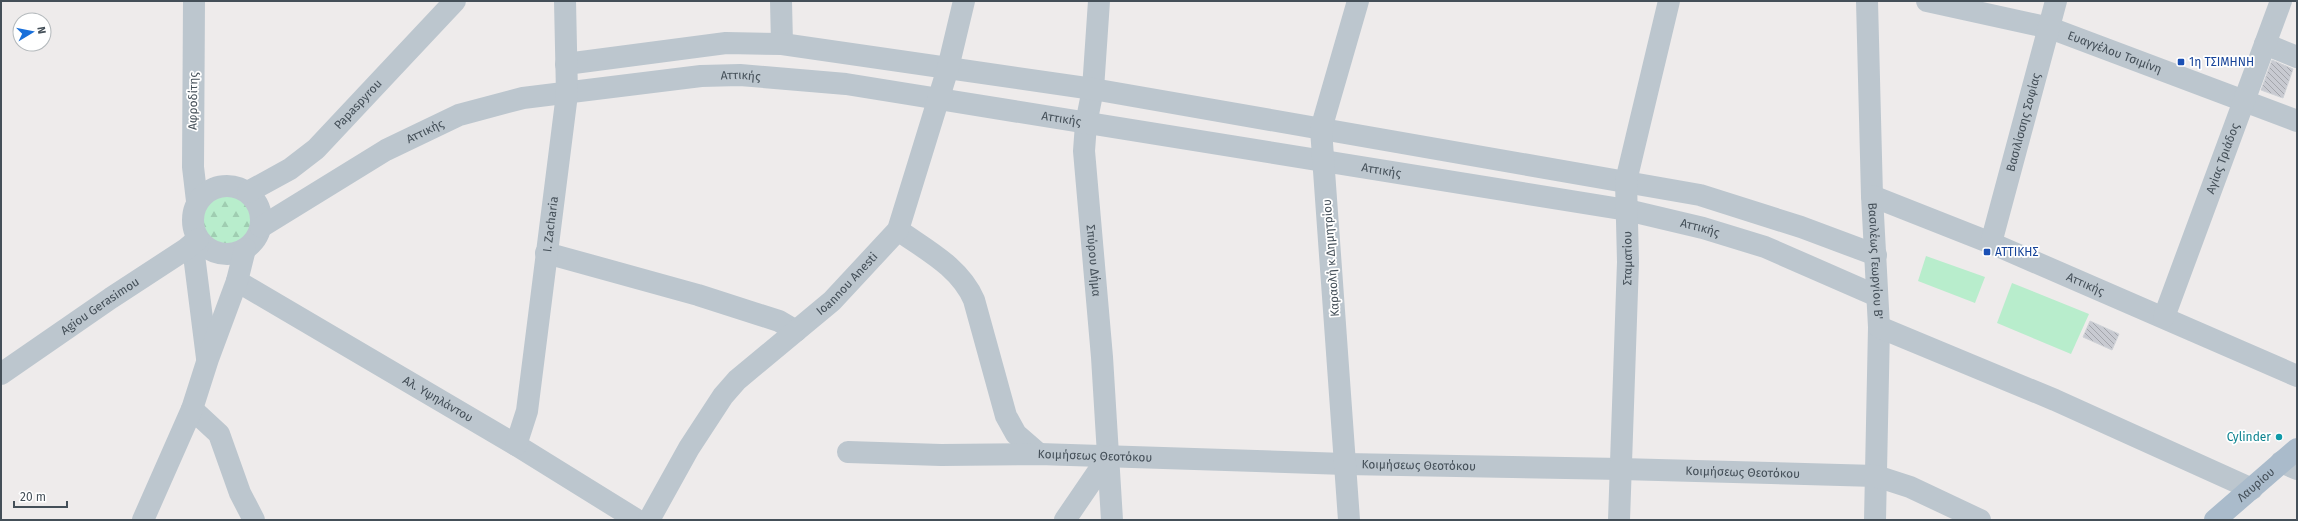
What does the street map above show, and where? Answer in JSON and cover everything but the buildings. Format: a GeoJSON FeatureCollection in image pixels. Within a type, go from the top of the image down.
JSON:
{"type":"FeatureCollection","features":[{"type":"Feature","properties":{"kind":"main road","name":"Λαυρίου"},"geometry":{"type":"LineString","coordinates":[[2216,520],[2252,489],[2292,460]]}},
{"type":"Feature","properties":{"kind":"street","name":"Αφροδίτης"},"geometry":{"type":"LineString","coordinates":[[194,1],[193,167],[197,201]]}},
{"type":"Feature","properties":{"kind":"street","name":"Papaspyrou"},"geometry":{"type":"LineString","coordinates":[[248,192],[290,169],[316,148],[455,1]]}},
{"type":"Feature","properties":{"kind":"street","name":"I. Zacharia"},"geometry":{"type":"LineString","coordinates":[[516,445],[527,411],[567,94],[565,1]]}},
{"type":"Feature","properties":{"kind":"street"},"geometry":{"type":"LineString","coordinates":[[781,1],[782,44]]}},
{"type":"Feature","properties":{"kind":"street","name":"Ioannou Anesti"},"geometry":{"type":"LineString","coordinates":[[649,520],[689,448],[723,396],[737,380],[832,301],[898,230],[948,68],[964,1]]}},
{"type":"Feature","properties":{"kind":"street","name":"Σπύρου Δήμα"},"geometry":{"type":"LineString","coordinates":[[1099,1],[1093,89],[1086,124],[1084,151],[1102,357],[1112,520]]}},
{"type":"Feature","properties":{"kind":"street","name":"Καραολή κ Δημητρίου"},"geometry":{"type":"LineString","coordinates":[[1349,520],[1325,160],[1321,129],[1358,1]]}},
{"type":"Feature","properties":{"kind":"street","name":"Σταματίου"},"geometry":{"type":"LineString","coordinates":[[1620,520],[1628,262],[1626,181],[1669,1]]}},
{"type":"Feature","properties":{"kind":"street","name":"Βασιλέως Γεωργίου Β'"},"geometry":{"type":"LineString","coordinates":[[1867,1],[1872,196],[1879,327],[1875,520]]}},
{"type":"Feature","properties":{"kind":"street","name":"Ευαγγέλου Τσιμίνη"},"geometry":{"type":"LineString","coordinates":[[1927,1],[2050,28],[2297,121]]}},
{"type":"Feature","properties":{"kind":"street","name":"Βασιλίσσης Σοφίας"},"geometry":{"type":"LineString","coordinates":[[1991,243],[2050,28],[2056,1]]}},
{"type":"Feature","properties":{"kind":"street","name":"Αγίας Τριάδος"},"geometry":{"type":"LineString","coordinates":[[2164,317],[2281,1]]}},
{"type":"Feature","properties":{"kind":"street"},"geometry":{"type":"LineString","coordinates":[[566,64],[726,42],[782,44],[1093,89],[1700,195],[1801,227],[1876,255]]}},
{"type":"Feature","properties":{"kind":"street"},"geometry":{"type":"LineString","coordinates":[[2265,44],[2297,57]]}},
{"type":"Feature","properties":{"kind":"street","name":"Αττικής"},"geometry":{"type":"LineString","coordinates":[[261,227],[386,150],[459,115],[523,98],[567,94],[701,76],[740,74],[846,84],[1086,124],[1325,160],[1627,210],[1703,228],[1765,247],[1878,296]]}},
{"type":"Feature","properties":{"kind":"street"},"geometry":{"type":"LineString","coordinates":[[227,185],[238,187],[248,192],[259,208],[261,227],[255,240],[245,249],[236,253],[216,253],[199,240],[192,220],[197,201],[205,192],[215,187],[227,185]]}},
{"type":"Feature","properties":{"kind":"street","name":"Αττικής"},"geometry":{"type":"LineString","coordinates":[[1872,196],[1991,243],[2297,376]]}},
{"type":"Feature","properties":{"kind":"street"},"geometry":{"type":"LineString","coordinates":[[898,230],[956,272],[969,287],[974,300],[1006,416],[1016,434],[1039,454]]}},
{"type":"Feature","properties":{"kind":"street"},"geometry":{"type":"LineString","coordinates":[[199,240],[194,255],[208,359]]}},
{"type":"Feature","properties":{"kind":"street","name":"Agiou Gerasimou"},"geometry":{"type":"LineString","coordinates":[[1,374],[111,298],[199,240]]}},
{"type":"Feature","properties":{"kind":"street"},"geometry":{"type":"LineString","coordinates":[[143,520],[192,409],[208,359],[237,281],[245,249]]}},
{"type":"Feature","properties":{"kind":"street"},"geometry":{"type":"LineString","coordinates":[[546,253],[698,295],[779,321],[796,330]]}},
{"type":"Feature","properties":{"kind":"street","name":"Αλ. Υψηλάντου"},"geometry":{"type":"LineString","coordinates":[[237,281],[516,445],[637,520]]}},
{"type":"Feature","properties":{"kind":"street"},"geometry":{"type":"LineString","coordinates":[[1879,327],[2055,400],[2252,489]]}},
{"type":"Feature","properties":{"kind":"street"},"geometry":{"type":"LineString","coordinates":[[192,409],[219,434],[240,493],[252,515]]}},
{"type":"Feature","properties":{"kind":"street","name":"Κοιμήσεως Θεοτόκου"},"geometry":{"type":"LineString","coordinates":[[848,452],[941,455],[1039,454],[1345,464],[1621,468],[1876,476],[1910,487],[1980,520]]}},
{"type":"Feature","properties":{"kind":"street"},"geometry":{"type":"LineString","coordinates":[[1065,520],[1108,457]]}},
{"type":"Feature","properties":{"kind":"green space"},"geometry":{"type":"Polygon","coordinates":[[[222,193],[232,193],[242,197],[250,205],[254,215],[254,225],[250,235],[242,243],[232,247],[222,247],[212,243],[204,235],[200,225],[200,215],[204,205],[212,197],[222,193]]]}},
{"type":"Feature","properties":{"kind":"green space"},"geometry":{"type":"Polygon","coordinates":[[[1926,256],[1985,277],[1975,303],[1918,281],[1926,256]]]}},
{"type":"Feature","properties":{"kind":"green space"},"geometry":{"type":"Polygon","coordinates":[[[2012,283],[2089,314],[2071,354],[1997,323],[2012,283]]]}},
{"type":"Feature","properties":{"kind":"place","name":"1η ΤΣΙΜΗΝΗ"},"geometry":{"type":"Point","coordinates":[2181,62]}},
{"type":"Feature","properties":{"kind":"place","name":"ΑΤΤΙΚΗΣ"},"geometry":{"type":"Point","coordinates":[1987,252]}},
{"type":"Feature","properties":{"kind":"place","name":"Cylinder"},"geometry":{"type":"Point","coordinates":[2279,437]}}]}
